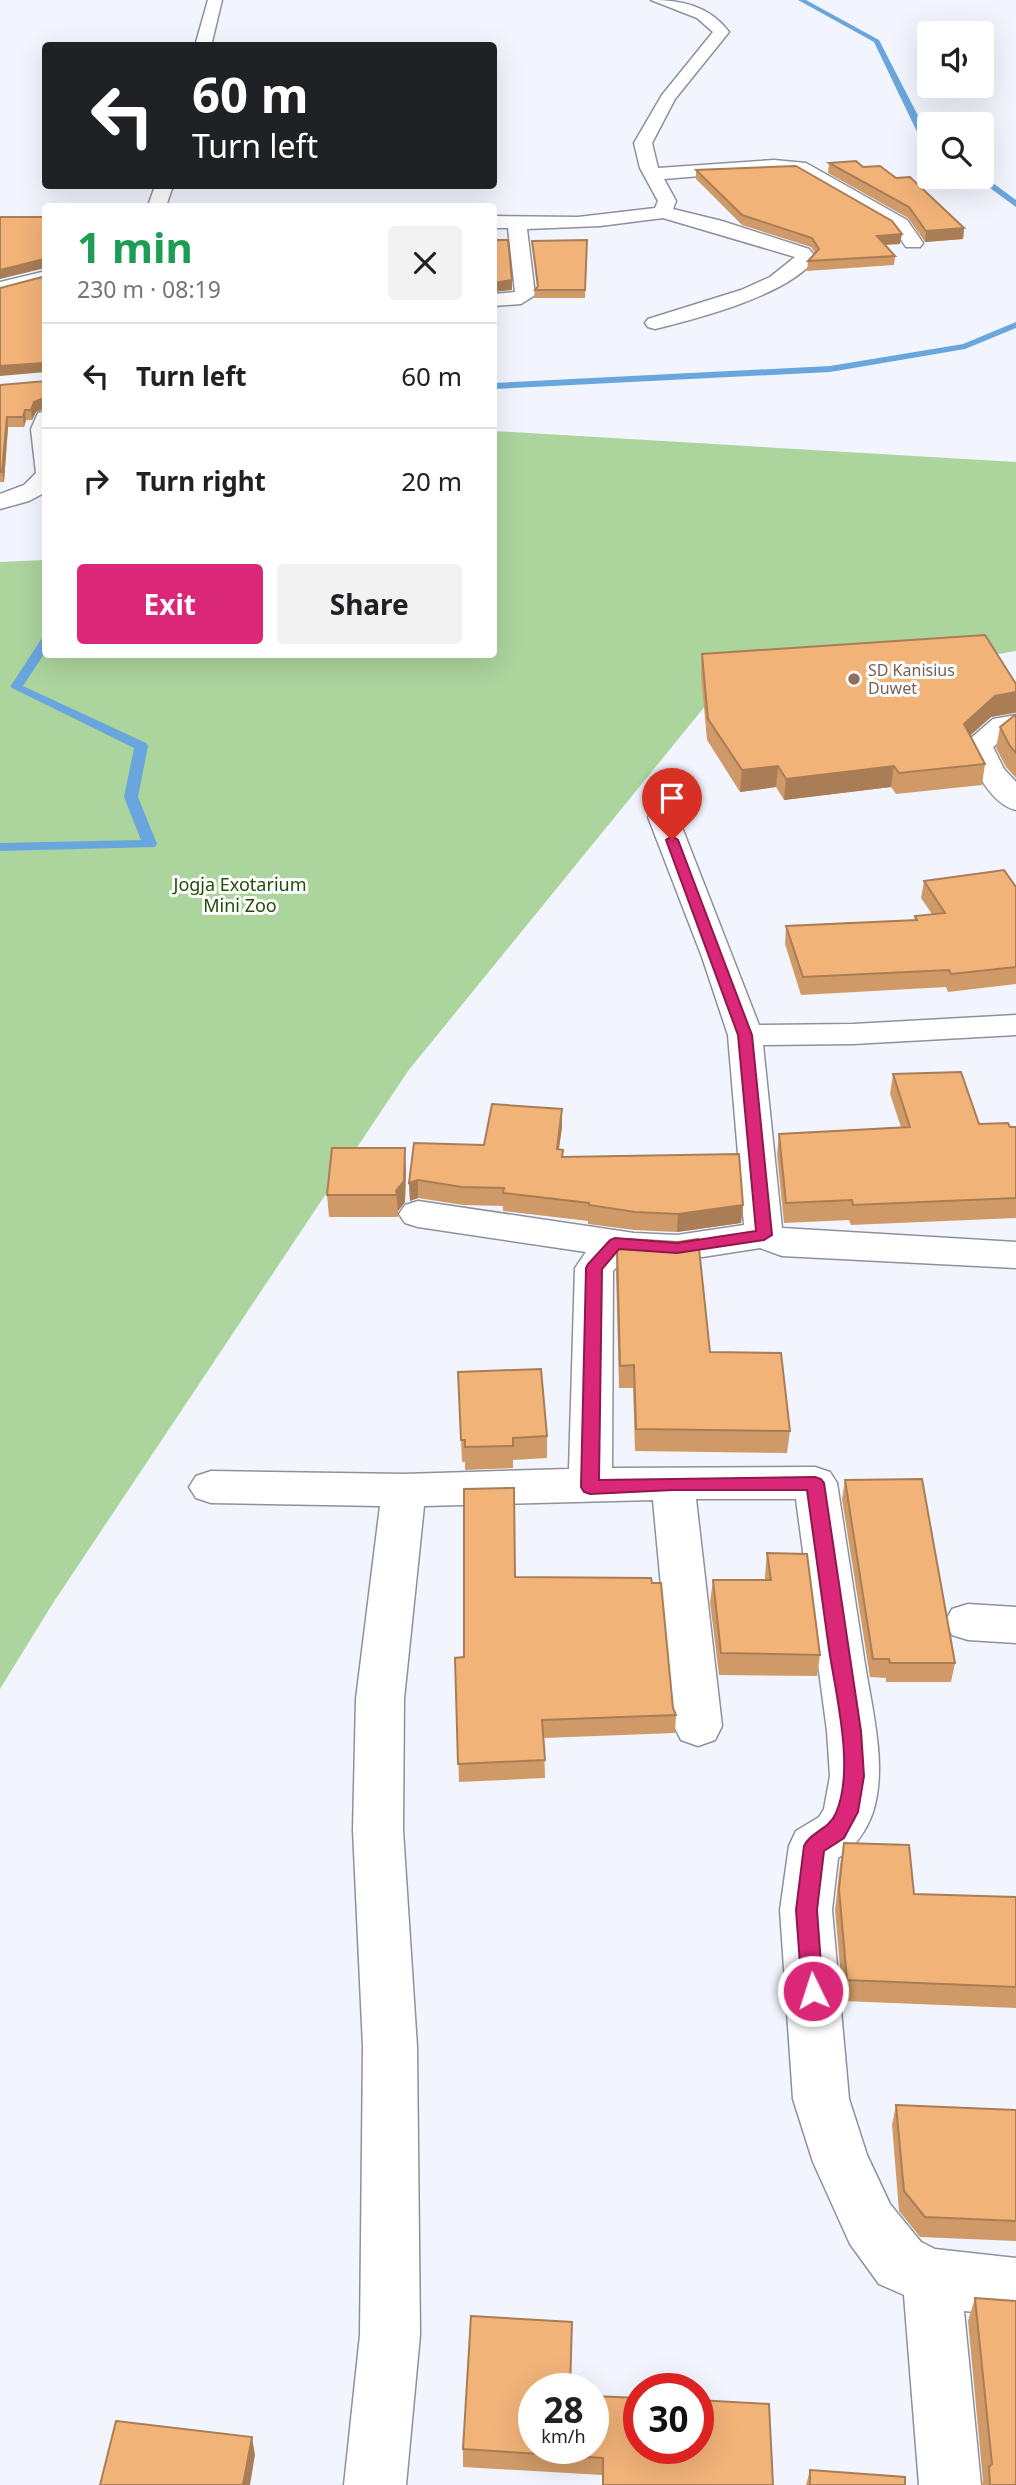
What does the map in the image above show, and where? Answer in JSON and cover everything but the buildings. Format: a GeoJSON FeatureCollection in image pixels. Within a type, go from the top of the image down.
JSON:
{"type":"FeatureCollection","features":[{"type":"Feature","properties":{"kind":"street"},"geometry":{"type":"LineString","coordinates":[[204,42],[215,0]]}},
{"type":"Feature","properties":{"kind":"street"},"geometry":{"type":"LineString","coordinates":[[658,0],[693,11],[714,23],[721,32],[668,98],[642,143],[649,168],[667,201],[663,212]]}},
{"type":"Feature","properties":{"kind":"street"},"geometry":{"type":"LineString","coordinates":[[654,174],[774,165],[800,167],[900,224],[913,243]]}},
{"type":"Feature","properties":{"kind":"street"},"geometry":{"type":"LineString","coordinates":[[497,222],[596,223],[663,212],[802,253],[806,258],[777,281],[748,295],[655,323]]}},
{"type":"Feature","properties":{"kind":"street"},"geometry":{"type":"LineString","coordinates":[[497,300],[521,299],[525,295],[517,224]]}},
{"type":"Feature","properties":{"kind":"street"},"geometry":{"type":"LineString","coordinates":[[0,290],[42,278]]}},
{"type":"Feature","properties":{"kind":"street"},"geometry":{"type":"LineString","coordinates":[[0,502],[42,484]]}},
{"type":"Feature","properties":{"kind":"street"},"geometry":{"type":"LineString","coordinates":[[1016,724],[1003,725],[977,745],[991,772],[1016,801]]}},
{"type":"Feature","properties":{"kind":"street"},"geometry":{"type":"LineString","coordinates":[[663,817],[718,957],[745,1035],[764,1235]]}},
{"type":"Feature","properties":{"kind":"street"},"geometry":{"type":"LineString","coordinates":[[745,1035],[853,1034],[1016,1025]]}},
{"type":"Feature","properties":{"kind":"street"},"geometry":{"type":"LineString","coordinates":[[418,1214],[615,1244],[677,1248],[764,1235],[782,1243],[1016,1255]]}},
{"type":"Feature","properties":{"kind":"street"},"geometry":{"type":"LineString","coordinates":[[590,1487],[594,1268],[615,1244]]}},
{"type":"Feature","properties":{"kind":"street"},"geometry":{"type":"LineString","coordinates":[[673,1483],[698,1726]]}},
{"type":"Feature","properties":{"kind":"street"},"geometry":{"type":"LineString","coordinates":[[211,1487],[404,1490],[673,1483],[815,1483],[851,1731],[854,1776],[848,1812],[837,1832],[814,1846],[806,1910],[821,2099],[841,2162],[870,2224],[900,2263],[932,2278],[1016,2287]]}},
{"type":"Feature","properties":{"kind":"street"},"geometry":{"type":"LineString","coordinates":[[375,2485],[390,2334],[390,2047],[378,1830],[380,1699],[404,1490]]}},
{"type":"Feature","properties":{"kind":"street"},"geometry":{"type":"LineString","coordinates":[[968,1622],[1016,1625]]}},
{"type":"Feature","properties":{"kind":"street"},"geometry":{"type":"LineString","coordinates":[[932,2278],[950,2485]]}},
{"type":"Feature","properties":{"kind":"green space","name":"Jogja Exotarium Mini Zoo"},"geometry":{"type":"Polygon","coordinates":[[[497,431],[1016,462],[1016,651],[706,705],[408,1071],[53,1603],[0,1689],[0,562],[42,560],[42,658],[497,658],[497,431]]]}},
{"type":"Feature","properties":{"kind":"waterway"},"geometry":{"type":"LineString","coordinates":[[801,0],[877,41],[917,124]]}},
{"type":"Feature","properties":{"kind":"waterway"},"geometry":{"type":"LineString","coordinates":[[994,188],[1016,204]]}},
{"type":"Feature","properties":{"kind":"waterway"},"geometry":{"type":"LineString","coordinates":[[497,386],[830,369],[965,346],[1016,325]]}},
{"type":"Feature","properties":{"kind":"waterway"},"geometry":{"type":"LineString","coordinates":[[0,847],[150,844],[131,797],[141,746],[16,687],[42,647]]}},
{"type":"Feature","properties":{"kind":"place","name":"SD Kanisius Duwet"},"geometry":{"type":"Point","coordinates":[854,679]}},
{"type":"Feature","properties":{"kind":"route"},"geometry":{"type":"LineString","coordinates":[[672,840],[745,1035],[764,1235],[677,1248],[615,1244],[594,1268],[590,1487],[673,1483],[815,1483],[851,1731],[854,1776],[848,1812],[837,1832],[814,1846],[806,1910],[813,1991]]}}]}
